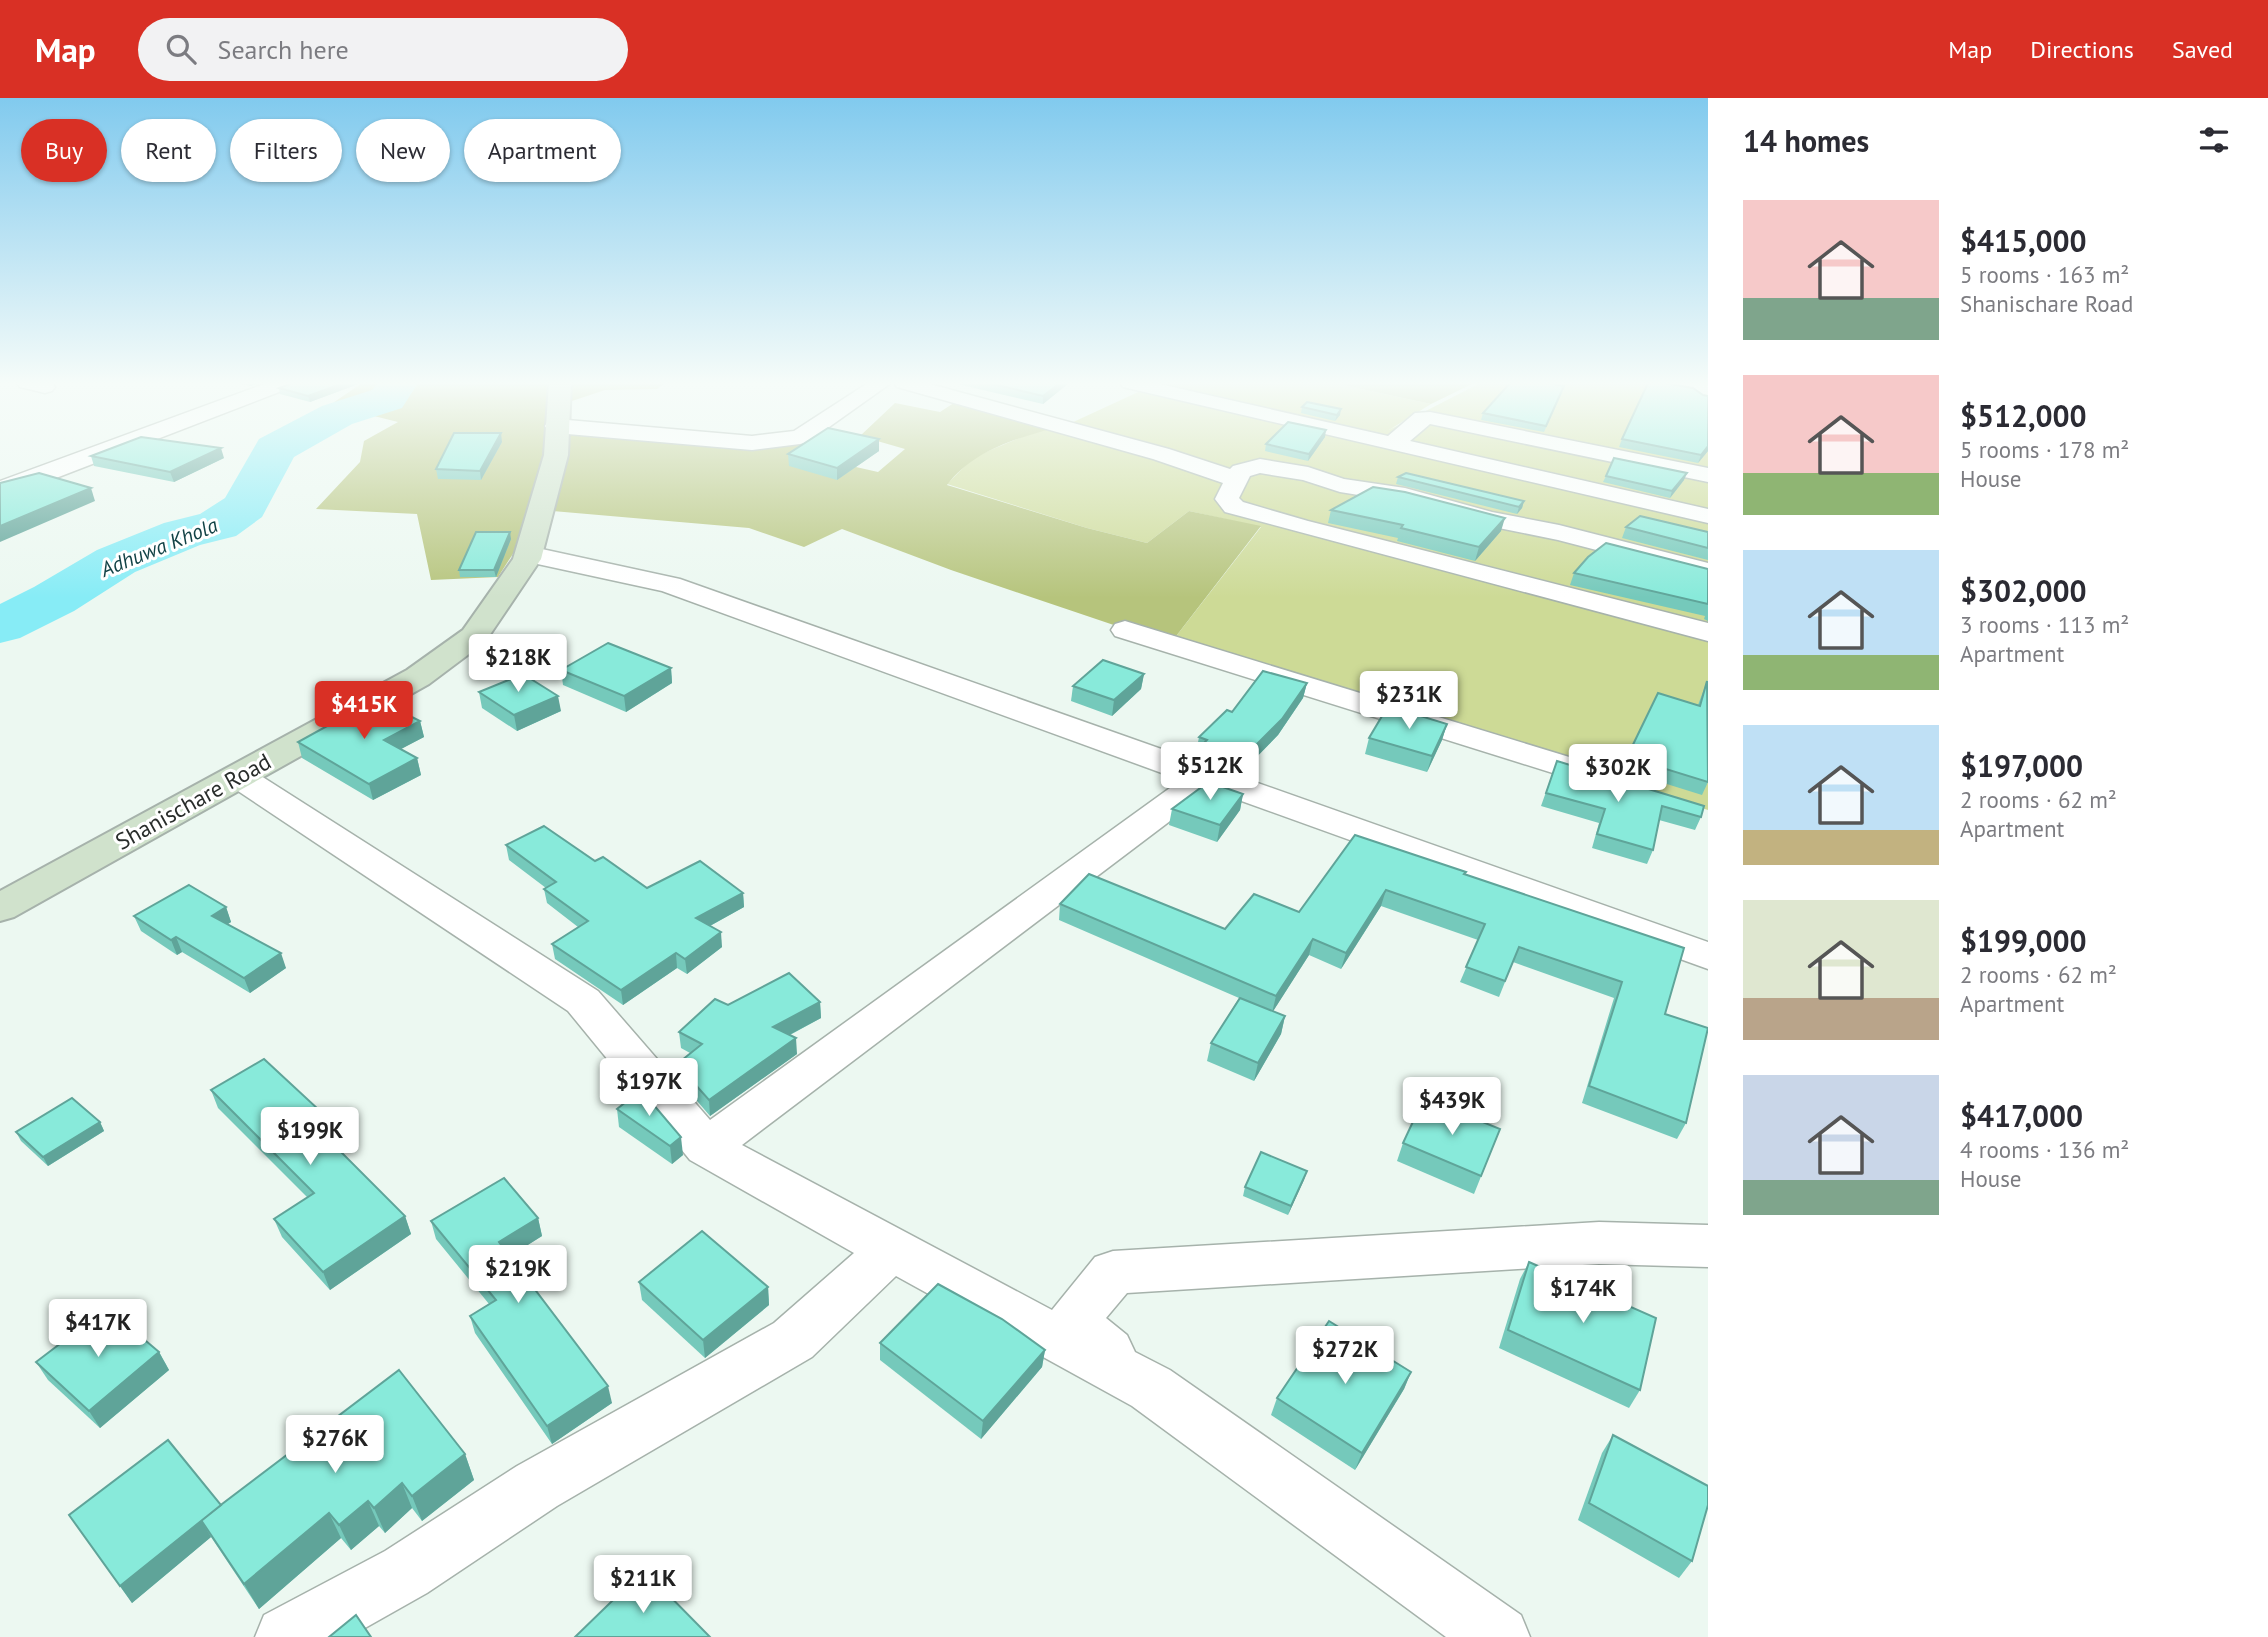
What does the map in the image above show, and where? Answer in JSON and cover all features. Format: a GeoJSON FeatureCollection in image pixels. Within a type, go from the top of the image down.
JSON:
{"type":"FeatureCollection","features":[{"type":"Feature","properties":{"kind":"street"},"geometry":{"type":"LineString","coordinates":[[0,489],[96,455]]}},
{"type":"Feature","properties":{"kind":"street","name":"Shanischare Road"},"geometry":{"type":"LineString","coordinates":[[0,908],[418,677],[474,636],[528,554],[556,455]]}},
{"type":"Feature","properties":{"kind":"street"},"geometry":{"type":"LineString","coordinates":[[1163,455],[1236,479]]}},
{"type":"Feature","properties":{"kind":"street"},"geometry":{"type":"LineString","coordinates":[[1435,455],[1708,516]]}},
{"type":"Feature","properties":{"kind":"street"},"geometry":{"type":"LineString","coordinates":[[1610,455],[1708,475]]}},
{"type":"Feature","properties":{"kind":"street"},"geometry":{"type":"LineString","coordinates":[[1708,570],[1559,533],[1488,519],[1405,495],[1340,485],[1308,474],[1260,466],[1241,471],[1227,499],[1234,507],[1708,632]]}},
{"type":"Feature","properties":{"kind":"street"},"geometry":{"type":"LineString","coordinates":[[528,554],[670,585],[1708,956]]}},
{"type":"Feature","properties":{"kind":"street"},"geometry":{"type":"LineString","coordinates":[[1125,630],[1629,786]]}},
{"type":"Feature","properties":{"kind":"street"},"geometry":{"type":"LineString","coordinates":[[238,776],[583,1001],[706,1147],[892,1250],[1152,1388]]}},
{"type":"Feature","properties":{"kind":"street"},"geometry":{"type":"LineString","coordinates":[[706,1147],[1208,776]]}},
{"type":"Feature","properties":{"kind":"street"},"geometry":{"type":"LineString","coordinates":[[1499,1637],[1152,1388],[1072,1322],[1113,1272],[1599,1243],[1708,1246]]}},
{"type":"Feature","properties":{"kind":"street"},"geometry":{"type":"LineString","coordinates":[[286,1637],[406,1572],[537,1486],[793,1340],[892,1250]]}},
{"type":"Feature","properties":{"kind":"green space"},"geometry":{"type":"Polygon","coordinates":[[[361,455],[803,455],[878,472],[898,455],[982,455],[947,485],[1087,528],[1147,543],[1189,511],[1261,526],[1170,644],[951,570],[842,529],[804,547],[749,528],[541,510],[498,577],[431,580],[417,514],[316,509],[360,462],[361,455]]]}},
{"type":"Feature","properties":{"kind":"green space"},"geometry":{"type":"Polygon","coordinates":[[[979,455],[1708,455],[1708,810],[1170,644],[1261,527],[1189,511],[1147,543],[1087,528],[947,484],[979,455]]]}},
{"type":"Feature","properties":{"kind":"building"},"geometry":{"type":"Polygon","coordinates":[[[94,455],[207,455],[170,472],[91,456],[94,455]]]}},
{"type":"Feature","properties":{"kind":"building"},"geometry":{"type":"Polygon","coordinates":[[[443,455],[489,455],[480,471],[436,469],[443,455]]]}},
{"type":"Feature","properties":{"kind":"building"},"geometry":{"type":"Polygon","coordinates":[[[791,455],[856,455],[837,468],[791,455]]]}},
{"type":"Feature","properties":{"kind":"building"},"geometry":{"type":"Polygon","coordinates":[[[1614,458],[1687,473],[1672,491],[1606,476],[1614,458]]]}},
{"type":"Feature","properties":{"kind":"building"},"geometry":{"type":"Polygon","coordinates":[[[39,473],[91,488],[0,526],[0,483],[39,473]]]}},
{"type":"Feature","properties":{"kind":"building"},"geometry":{"type":"Polygon","coordinates":[[[1406,473],[1524,501],[1519,507],[1398,477],[1406,473]]]}},
{"type":"Feature","properties":{"kind":"building"},"geometry":{"type":"Polygon","coordinates":[[[1373,487],[1405,492],[1505,518],[1479,547],[1401,528],[1403,525],[1331,510],[1373,487]]]}},
{"type":"Feature","properties":{"kind":"building"},"geometry":{"type":"Polygon","coordinates":[[[1640,516],[1708,532],[1708,548],[1626,527],[1640,516]]]}},
{"type":"Feature","properties":{"kind":"building"},"geometry":{"type":"Polygon","coordinates":[[[476,532],[510,532],[494,570],[459,570],[476,532]]]}},
{"type":"Feature","properties":{"kind":"building"},"geometry":{"type":"Polygon","coordinates":[[[1606,543],[1708,569],[1708,604],[1574,573],[1606,543]]]}},
{"type":"Feature","properties":{"kind":"building"},"geometry":{"type":"Polygon","coordinates":[[[608,643],[671,668],[624,696],[561,670],[608,643]]]}},
{"type":"Feature","properties":{"kind":"building"},"geometry":{"type":"Polygon","coordinates":[[[1103,660],[1144,674],[1114,700],[1073,686],[1103,660]]]}},
{"type":"Feature","properties":{"kind":"building"},"geometry":{"type":"Polygon","coordinates":[[[1263,671],[1307,683],[1282,719],[1243,758],[1203,744],[1207,740],[1199,737],[1227,710],[1232,712],[1263,671]]]}},
{"type":"Feature","properties":{"kind":"building"},"geometry":{"type":"Polygon","coordinates":[[[523,674],[558,696],[514,715],[479,692],[523,674]]]}},
{"type":"Feature","properties":{"kind":"building"},"geometry":{"type":"Polygon","coordinates":[[[1707,681],[1708,782],[1627,757],[1658,693],[1700,706],[1707,681]]]}},
{"type":"Feature","properties":{"kind":"building"},"geometry":{"type":"Polygon","coordinates":[[[376,699],[420,721],[384,740],[417,758],[369,784],[298,742],[376,699]]]}},
{"type":"Feature","properties":{"kind":"building"},"geometry":{"type":"Polygon","coordinates":[[[1388,706],[1447,724],[1432,756],[1369,738],[1388,706]]]}},
{"type":"Feature","properties":{"kind":"building"},"geometry":{"type":"Polygon","coordinates":[[[1557,761],[1704,806],[1701,817],[1662,806],[1653,850],[1597,834],[1605,809],[1546,793],[1557,761]]]}},
{"type":"Feature","properties":{"kind":"building"},"geometry":{"type":"Polygon","coordinates":[[[1215,777],[1222,779],[1217,785],[1243,794],[1220,825],[1172,809],[1215,777]]]}},
{"type":"Feature","properties":{"kind":"building"},"geometry":{"type":"Polygon","coordinates":[[[544,826],[595,861],[603,857],[647,888],[700,861],[743,893],[696,918],[721,932],[685,959],[676,953],[621,990],[552,944],[588,921],[544,889],[556,882],[506,845],[544,826]]]}},
{"type":"Feature","properties":{"kind":"building"},"geometry":{"type":"Polygon","coordinates":[[[1355,835],[1684,948],[1665,1014],[1708,1028],[1686,1123],[1589,1086],[1622,982],[1519,947],[1505,981],[1466,967],[1485,924],[1386,890],[1346,953],[1313,939],[1276,996],[1060,904],[1089,874],[1225,929],[1254,894],[1299,912],[1355,835]]]}},
{"type":"Feature","properties":{"kind":"building"},"geometry":{"type":"Polygon","coordinates":[[[189,885],[226,907],[212,916],[281,953],[244,978],[176,937],[171,940],[134,916],[189,885]]]}},
{"type":"Feature","properties":{"kind":"building"},"geometry":{"type":"Polygon","coordinates":[[[789,973],[820,1002],[773,1027],[796,1038],[709,1100],[677,1064],[702,1044],[679,1032],[715,999],[728,1005],[789,973]]]}},
{"type":"Feature","properties":{"kind":"building"},"geometry":{"type":"Polygon","coordinates":[[[1240,998],[1285,1016],[1258,1063],[1211,1043],[1240,998]]]}},
{"type":"Feature","properties":{"kind":"building"},"geometry":{"type":"Polygon","coordinates":[[[264,1059],[332,1122],[319,1130],[405,1216],[323,1272],[274,1219],[314,1193],[211,1090],[264,1059]]]}},
{"type":"Feature","properties":{"kind":"building"},"geometry":{"type":"Polygon","coordinates":[[[641,1090],[681,1137],[670,1146],[617,1109],[641,1090]]]}},
{"type":"Feature","properties":{"kind":"building"},"geometry":{"type":"Polygon","coordinates":[[[72,1098],[100,1122],[43,1157],[16,1132],[72,1098]]]}},
{"type":"Feature","properties":{"kind":"building"},"geometry":{"type":"Polygon","coordinates":[[[1424,1098],[1500,1129],[1481,1176],[1403,1143],[1424,1098]]]}},
{"type":"Feature","properties":{"kind":"building"},"geometry":{"type":"Polygon","coordinates":[[[1261,1152],[1307,1171],[1291,1206],[1245,1187],[1261,1152]]]}},
{"type":"Feature","properties":{"kind":"building"},"geometry":{"type":"Polygon","coordinates":[[[504,1178],[538,1218],[499,1242],[608,1386],[547,1426],[470,1316],[496,1300],[431,1221],[504,1178]]]}},
{"type":"Feature","properties":{"kind":"building"},"geometry":{"type":"Polygon","coordinates":[[[702,1231],[768,1287],[703,1340],[639,1282],[702,1231]]]}},
{"type":"Feature","properties":{"kind":"building"},"geometry":{"type":"Polygon","coordinates":[[[1529,1262],[1656,1318],[1640,1390],[1508,1330],[1529,1262]]]}},
{"type":"Feature","properties":{"kind":"building"},"geometry":{"type":"Polygon","coordinates":[[[938,1284],[1002,1319],[1045,1350],[983,1421],[880,1343],[938,1284]]]}},
{"type":"Feature","properties":{"kind":"building"},"geometry":{"type":"Polygon","coordinates":[[[107,1308],[159,1352],[89,1411],[36,1362],[107,1308]]]}},
{"type":"Feature","properties":{"kind":"building"},"geometry":{"type":"Polygon","coordinates":[[[1329,1321],[1411,1372],[1362,1453],[1277,1398],[1329,1321]]]}},
{"type":"Feature","properties":{"kind":"building"},"geometry":{"type":"Polygon","coordinates":[[[399,1370],[465,1454],[412,1496],[402,1483],[374,1508],[368,1501],[339,1525],[329,1513],[244,1584],[201,1520],[399,1370]]]}},
{"type":"Feature","properties":{"kind":"building"},"geometry":{"type":"Polygon","coordinates":[[[1613,1435],[1708,1486],[1708,1505],[1692,1561],[1589,1503],[1613,1435]]]}},
{"type":"Feature","properties":{"kind":"building"},"geometry":{"type":"Polygon","coordinates":[[[168,1440],[221,1505],[120,1586],[69,1515],[168,1440]]]}},
{"type":"Feature","properties":{"kind":"building"},"geometry":{"type":"Polygon","coordinates":[[[644,1570],[710,1637],[575,1637],[644,1570]]]}},
{"type":"Feature","properties":{"kind":"building"},"geometry":{"type":"Polygon","coordinates":[[[356,1615],[371,1637],[329,1637],[356,1615]]]}},
{"type":"Feature","properties":{"kind":"waterway","name":"Adhuwa Khola"},"geometry":{"type":"LineString","coordinates":[[0,626],[54,599],[116,561],[182,534],[218,525],[245,507],[272,455]]}}]}
